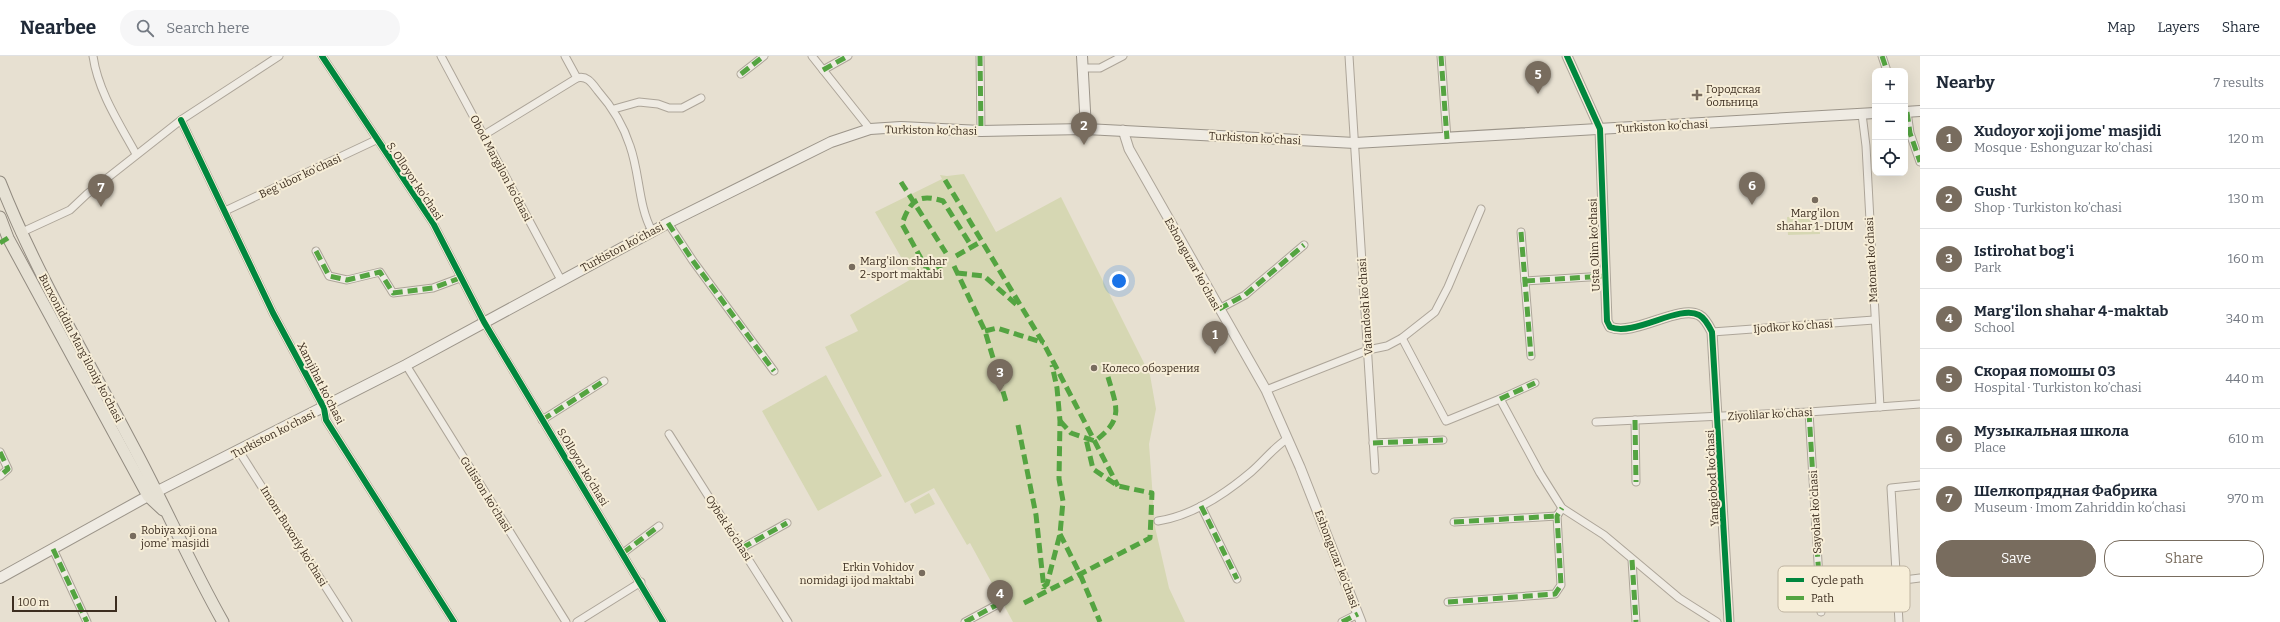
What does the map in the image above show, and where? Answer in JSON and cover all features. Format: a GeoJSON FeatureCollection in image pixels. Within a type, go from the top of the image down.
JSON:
{"type":"FeatureCollection","features":[{"type":"Feature","properties":{"kind":"main road"},"geometry":{"type":"LineString","coordinates":[[1082,56],[1086,129]]}},
{"type":"Feature","properties":{"kind":"main road"},"geometry":{"type":"LineString","coordinates":[[1908,112],[1920,111]]}},
{"type":"Feature","properties":{"kind":"main road","name":"Turkiston ko’chasi"},"geometry":{"type":"LineString","coordinates":[[0,578],[153,494],[406,365],[652,231],[831,142],[870,129],[901,127],[981,131],[1086,129],[1123,130],[1355,143],[1447,139],[1872,113]]}},
{"type":"Feature","properties":{"kind":"main road","name":"Burxoniddin Marg’iloniy ko’chasi"},"geometry":{"type":"LineString","coordinates":[[0,182],[20,233],[153,494]]}},
{"type":"Feature","properties":{"kind":"main road","name":"Burxoniddin Marg’iloniy ko’chasi"},"geometry":{"type":"LineString","coordinates":[[0,217],[4,240],[153,494],[166,513],[223,622]]}},
{"type":"Feature","properties":{"kind":"street"},"geometry":{"type":"LineString","coordinates":[[93,56],[97,74],[108,102],[136,154]]}},
{"type":"Feature","properties":{"kind":"street"},"geometry":{"type":"LineString","coordinates":[[20,233],[70,210],[136,154],[181,120],[279,56]]}},
{"type":"Feature","properties":{"kind":"street","name":"S. Olloyor ko'chasi"},"geometry":{"type":"LineString","coordinates":[[322,56],[432,224],[484,322]]}},
{"type":"Feature","properties":{"kind":"street","name":"Obod Margilon koʻchasi"},"geometry":{"type":"LineString","coordinates":[[441,56],[561,280]]}},
{"type":"Feature","properties":{"kind":"street"},"geometry":{"type":"LineString","coordinates":[[565,56],[577,78]]}},
{"type":"Feature","properties":{"kind":"street"},"geometry":{"type":"LineString","coordinates":[[741,74],[764,56]]}},
{"type":"Feature","properties":{"kind":"street"},"geometry":{"type":"LineString","coordinates":[[812,56],[870,129]]}},
{"type":"Feature","properties":{"kind":"street"},"geometry":{"type":"LineString","coordinates":[[823,70],[848,56]]}},
{"type":"Feature","properties":{"kind":"street"},"geometry":{"type":"LineString","coordinates":[[980,56],[981,131]]}},
{"type":"Feature","properties":{"kind":"street"},"geometry":{"type":"LineString","coordinates":[[1083,68],[1100,68],[1123,56]]}},
{"type":"Feature","properties":{"kind":"street","name":"Vatandosh koʻchasi"},"geometry":{"type":"LineString","coordinates":[[1349,56],[1375,470]]}},
{"type":"Feature","properties":{"kind":"street"},"geometry":{"type":"LineString","coordinates":[[1441,56],[1447,139]]}},
{"type":"Feature","properties":{"kind":"street","name":"Usta Olim ko'chasi"},"geometry":{"type":"LineString","coordinates":[[1567,56],[1600,129],[1605,313],[1610,327],[1621,329],[1676,316],[1694,314],[1705,321],[1712,332]]}},
{"type":"Feature","properties":{"kind":"street"},"geometry":{"type":"LineString","coordinates":[[1882,56],[1886,68]]}},
{"type":"Feature","properties":{"kind":"street"},"geometry":{"type":"LineString","coordinates":[[484,135],[577,78],[582,76],[588,79],[614,109],[631,146],[646,219],[652,231]]}},
{"type":"Feature","properties":{"kind":"street"},"geometry":{"type":"LineString","coordinates":[[614,109],[639,102],[658,104],[669,108],[682,108],[701,98]]}},
{"type":"Feature","properties":{"kind":"street","name":"Matonat koʻchasi"},"geometry":{"type":"LineString","coordinates":[[1862,114],[1866,146],[1874,320],[1880,407]]}},
{"type":"Feature","properties":{"kind":"street","name":"Xamjihat ko'chasi"},"geometry":{"type":"LineString","coordinates":[[181,120],[273,313],[324,408],[326,420],[454,622]]}},
{"type":"Feature","properties":{"kind":"street"},"geometry":{"type":"LineString","coordinates":[[1908,122],[1920,162]]}},
{"type":"Feature","properties":{"kind":"street","name":"Eshonguzar ko'chasi"},"geometry":{"type":"LineString","coordinates":[[1123,130],[1129,149],[1266,390],[1360,618],[1342,622]]}},
{"type":"Feature","properties":{"kind":"street","name":"Beg'ubor ko'chasi"},"geometry":{"type":"LineString","coordinates":[[225,211],[376,140]]}},
{"type":"Feature","properties":{"kind":"street"},"geometry":{"type":"LineString","coordinates":[[1266,390],[1368,350],[1387,346],[1402,338],[1435,312],[1448,287],[1481,209]]}},
{"type":"Feature","properties":{"kind":"street"},"geometry":{"type":"LineString","coordinates":[[668,223],[697,267],[774,371]]}},
{"type":"Feature","properties":{"kind":"street"},"geometry":{"type":"LineString","coordinates":[[1521,232],[1531,356]]}},
{"type":"Feature","properties":{"kind":"street"},"geometry":{"type":"LineString","coordinates":[[1219,309],[1245,295],[1304,245]]}},
{"type":"Feature","properties":{"kind":"street"},"geometry":{"type":"LineString","coordinates":[[316,251],[329,276],[347,280],[380,272],[393,293],[433,288],[460,278]]}},
{"type":"Feature","properties":{"kind":"street"},"geometry":{"type":"LineString","coordinates":[[1525,281],[1605,276]]}},
{"type":"Feature","properties":{"kind":"street","name":"Ijodkor koʻchasi"},"geometry":{"type":"LineString","coordinates":[[1712,332],[1874,320]]}},
{"type":"Feature","properties":{"kind":"street","name":"S.Olloyor koʻchasi"},"geometry":{"type":"LineString","coordinates":[[484,322],[641,582],[663,622]]}},
{"type":"Feature","properties":{"kind":"street","name":"Yangiobod koʻchasi"},"geometry":{"type":"LineString","coordinates":[[1712,332],[1729,622]]}},
{"type":"Feature","properties":{"kind":"street"},"geometry":{"type":"LineString","coordinates":[[1402,338],[1446,421],[1500,399],[1535,382]]}},
{"type":"Feature","properties":{"kind":"street","name":"Guliston ko'chasi"},"geometry":{"type":"LineString","coordinates":[[406,365],[566,622]]}},
{"type":"Feature","properties":{"kind":"street"},"geometry":{"type":"LineString","coordinates":[[542,420],[604,381]]}},
{"type":"Feature","properties":{"kind":"street"},"geometry":{"type":"LineString","coordinates":[[1500,399],[1540,473],[1562,508],[1604,535],[1679,598],[1717,622]]}},
{"type":"Feature","properties":{"kind":"street","name":"Ziyolilar koʻchasi"},"geometry":{"type":"LineString","coordinates":[[1596,422],[1809,412],[1920,404]]}},
{"type":"Feature","properties":{"kind":"street","name":"Sayohat ko'chasi"},"geometry":{"type":"LineString","coordinates":[[1809,412],[1818,566]]}},
{"type":"Feature","properties":{"kind":"street"},"geometry":{"type":"LineString","coordinates":[[1635,420],[1636,482]]}},
{"type":"Feature","properties":{"kind":"street","name":"Oybek koʻchasi"},"geometry":{"type":"LineString","coordinates":[[669,434],[788,622]]}},
{"type":"Feature","properties":{"kind":"street"},"geometry":{"type":"LineString","coordinates":[[1158,522],[1171,519],[1201,506],[1242,479],[1277,446],[1287,439]]}},
{"type":"Feature","properties":{"kind":"street"},"geometry":{"type":"LineString","coordinates":[[1373,443],[1443,440]]}},
{"type":"Feature","properties":{"kind":"street","name":"Imom Buxoriy ko'chasi"},"geometry":{"type":"LineString","coordinates":[[239,451],[348,622]]}},
{"type":"Feature","properties":{"kind":"street"},"geometry":{"type":"LineString","coordinates":[[0,452],[8,468],[0,476]]}},
{"type":"Feature","properties":{"kind":"street"},"geometry":{"type":"LineString","coordinates":[[1895,566],[1891,488],[1920,485]]}},
{"type":"Feature","properties":{"kind":"street"},"geometry":{"type":"LineString","coordinates":[[1201,506],[1237,579]]}},
{"type":"Feature","properties":{"kind":"street"},"geometry":{"type":"LineString","coordinates":[[1448,602],[1555,594],[1561,585],[1557,516],[1562,508]]}},
{"type":"Feature","properties":{"kind":"street"},"geometry":{"type":"LineString","coordinates":[[1454,522],[1557,516]]}},
{"type":"Feature","properties":{"kind":"street"},"geometry":{"type":"LineString","coordinates":[[742,548],[787,523]]}},
{"type":"Feature","properties":{"kind":"street"},"geometry":{"type":"LineString","coordinates":[[623,552],[659,526]]}},
{"type":"Feature","properties":{"kind":"street"},"geometry":{"type":"LineString","coordinates":[[53,549],[87,622]]}},
{"type":"Feature","properties":{"kind":"street"},"geometry":{"type":"LineString","coordinates":[[1632,560],[1636,622]]}},
{"type":"Feature","properties":{"kind":"street"},"geometry":{"type":"LineString","coordinates":[[1910,579],[1920,578]]}},
{"type":"Feature","properties":{"kind":"street"},"geometry":{"type":"LineString","coordinates":[[577,622],[641,582]]}},
{"type":"Feature","properties":{"kind":"street"},"geometry":{"type":"LineString","coordinates":[[965,622],[1004,602]]}},
{"type":"Feature","properties":{"kind":"street"},"geometry":{"type":"LineString","coordinates":[[1898,612],[1899,622]]}},
{"type":"Feature","properties":{"kind":"green space"},"geometry":{"type":"Polygon","coordinates":[[[964,174],[996,232],[1061,197],[1150,375],[1156,409],[1149,444],[1155,527],[1169,588],[1185,622],[1013,622],[970,543],[967,545],[934,488],[905,503],[825,347],[858,331],[850,315],[913,278],[875,212],[942,179],[940,175],[947,176],[964,174]]]}},
{"type":"Feature","properties":{"kind":"green space"},"geometry":{"type":"Polygon","coordinates":[[[1819,215],[1820,234],[1788,235],[1787,217],[1819,215]]]}},
{"type":"Feature","properties":{"kind":"green space"},"geometry":{"type":"Polygon","coordinates":[[[826,375],[882,476],[818,511],[762,411],[826,375]]]}},
{"type":"Feature","properties":{"kind":"green space"},"geometry":{"type":"Polygon","coordinates":[[[929,493],[935,504],[915,514],[910,504],[929,493]]]}},
{"type":"Feature","properties":{"kind":"marked path"},"geometry":{"type":"LineString","coordinates":[[741,74],[764,56]]}},
{"type":"Feature","properties":{"kind":"marked path"},"geometry":{"type":"LineString","coordinates":[[823,70],[848,56]]}},
{"type":"Feature","properties":{"kind":"marked path"},"geometry":{"type":"LineString","coordinates":[[980,56],[981,131]]}},
{"type":"Feature","properties":{"kind":"marked path"},"geometry":{"type":"LineString","coordinates":[[1441,56],[1447,139]]}},
{"type":"Feature","properties":{"kind":"marked path"},"geometry":{"type":"LineString","coordinates":[[1882,56],[1886,68]]}},
{"type":"Feature","properties":{"kind":"marked path"},"geometry":{"type":"LineString","coordinates":[[1908,119],[1910,133],[1920,162]]}},
{"type":"Feature","properties":{"kind":"marked path"},"geometry":{"type":"LineString","coordinates":[[945,180],[1045,346],[1118,486]]}},
{"type":"Feature","properties":{"kind":"marked path"},"geometry":{"type":"LineString","coordinates":[[901,182],[946,253]]}},
{"type":"Feature","properties":{"kind":"marked path"},"geometry":{"type":"LineString","coordinates":[[944,264],[928,271],[902,224],[908,210],[916,201],[927,198],[943,201],[972,247]]}},
{"type":"Feature","properties":{"kind":"marked path"},"geometry":{"type":"LineString","coordinates":[[668,223],[693,261],[774,371]]}},
{"type":"Feature","properties":{"kind":"marked path"},"geometry":{"type":"LineString","coordinates":[[1521,232],[1531,356]]}},
{"type":"Feature","properties":{"kind":"marked path"},"geometry":{"type":"LineString","coordinates":[[0,243],[8,238]]}},
{"type":"Feature","properties":{"kind":"marked path"},"geometry":{"type":"LineString","coordinates":[[956,256],[982,241]]}},
{"type":"Feature","properties":{"kind":"marked path"},"geometry":{"type":"LineString","coordinates":[[1219,309],[1245,295],[1304,245]]}},
{"type":"Feature","properties":{"kind":"marked path"},"geometry":{"type":"LineString","coordinates":[[316,251],[329,276],[347,280],[380,272],[393,293],[433,288],[460,278]]}},
{"type":"Feature","properties":{"kind":"marked path"},"geometry":{"type":"LineString","coordinates":[[954,266],[985,331],[1007,405]]}},
{"type":"Feature","properties":{"kind":"marked path"},"geometry":{"type":"LineString","coordinates":[[957,273],[984,276],[1018,306]]}},
{"type":"Feature","properties":{"kind":"marked path"},"geometry":{"type":"LineString","coordinates":[[1525,281],[1605,276]]}},
{"type":"Feature","properties":{"kind":"marked path"},"geometry":{"type":"LineString","coordinates":[[985,331],[997,328],[1044,343]]}},
{"type":"Feature","properties":{"kind":"marked path"},"geometry":{"type":"LineString","coordinates":[[1043,587],[1047,584],[1060,534],[1063,501],[1059,479],[1060,421],[1057,388],[1052,365]]}},
{"type":"Feature","properties":{"kind":"marked path"},"geometry":{"type":"LineString","coordinates":[[1060,421],[1071,433],[1095,441],[1104,433],[1111,426],[1116,412],[1114,397],[1108,377]]}},
{"type":"Feature","properties":{"kind":"marked path"},"geometry":{"type":"LineString","coordinates":[[542,420],[604,381]]}},
{"type":"Feature","properties":{"kind":"marked path"},"geometry":{"type":"LineString","coordinates":[[1500,399],[1535,383]]}},
{"type":"Feature","properties":{"kind":"marked path"},"geometry":{"type":"LineString","coordinates":[[1809,412],[1818,566]]}},
{"type":"Feature","properties":{"kind":"marked path"},"geometry":{"type":"LineString","coordinates":[[1635,420],[1636,482]]}},
{"type":"Feature","properties":{"kind":"marked path"},"geometry":{"type":"LineString","coordinates":[[1018,425],[1036,515],[1044,589]]}},
{"type":"Feature","properties":{"kind":"marked path"},"geometry":{"type":"LineString","coordinates":[[1024,603],[1150,538],[1152,493],[1118,486],[1093,469],[1086,439]]}},
{"type":"Feature","properties":{"kind":"marked path"},"geometry":{"type":"LineString","coordinates":[[1373,443],[1443,440]]}},
{"type":"Feature","properties":{"kind":"marked path"},"geometry":{"type":"LineString","coordinates":[[0,452],[8,469],[0,476]]}},
{"type":"Feature","properties":{"kind":"marked path"},"geometry":{"type":"LineString","coordinates":[[1201,506],[1237,579]]}},
{"type":"Feature","properties":{"kind":"marked path"},"geometry":{"type":"LineString","coordinates":[[1448,602],[1555,594],[1561,585],[1557,516],[1562,508]]}},
{"type":"Feature","properties":{"kind":"marked path"},"geometry":{"type":"LineString","coordinates":[[1454,522],[1557,516]]}},
{"type":"Feature","properties":{"kind":"marked path"},"geometry":{"type":"LineString","coordinates":[[742,548],[787,523]]}},
{"type":"Feature","properties":{"kind":"marked path"},"geometry":{"type":"LineString","coordinates":[[623,553],[659,526]]}},
{"type":"Feature","properties":{"kind":"marked path"},"geometry":{"type":"LineString","coordinates":[[1060,534],[1080,574],[1100,622]]}},
{"type":"Feature","properties":{"kind":"marked path"},"geometry":{"type":"LineString","coordinates":[[53,549],[87,622]]}},
{"type":"Feature","properties":{"kind":"marked path"},"geometry":{"type":"LineString","coordinates":[[1632,560],[1636,622]]}},
{"type":"Feature","properties":{"kind":"marked path"},"geometry":{"type":"LineString","coordinates":[[965,622],[1004,601]]}},
{"type":"Feature","properties":{"kind":"marked path"},"geometry":{"type":"LineString","coordinates":[[1342,622],[1358,614]]}},
{"type":"Feature","properties":{"kind":"cycle path"},"geometry":{"type":"LineString","coordinates":[[322,56],[433,223],[484,322],[663,622]]}},
{"type":"Feature","properties":{"kind":"cycle path"},"geometry":{"type":"LineString","coordinates":[[1567,56],[1600,129],[1607,321],[1610,327],[1620,329],[1631,328],[1668,317],[1690,313],[1699,315],[1703,318],[1707,322],[1712,332],[1729,622]]}},
{"type":"Feature","properties":{"kind":"cycle path"},"geometry":{"type":"LineString","coordinates":[[181,120],[273,313],[324,408],[326,420],[454,622]]}},
{"type":"Feature","properties":{"kind":"place","name":"Скорая помошы 03"},"geometry":{"type":"Point","coordinates":[1538,94]}},
{"type":"Feature","properties":{"kind":"place","name":"Городская больница"},"geometry":{"type":"Point","coordinates":[1697,95]}},
{"type":"Feature","properties":{"kind":"place","name":"Gusht"},"geometry":{"type":"Point","coordinates":[1084,145]}},
{"type":"Feature","properties":{"kind":"place","name":"Marg'ilon shahar 1-DIUM"},"geometry":{"type":"Point","coordinates":[1815,200]}},
{"type":"Feature","properties":{"kind":"place","name":"Музыкальная школа"},"geometry":{"type":"Point","coordinates":[1752,205]}},
{"type":"Feature","properties":{"kind":"place","name":"Шелкопрядная Фабрика"},"geometry":{"type":"Point","coordinates":[101,207]}},
{"type":"Feature","properties":{"kind":"place","name":"Marg'ilon shahar 2-sport maktabi"},"geometry":{"type":"Point","coordinates":[852,267]}},
{"type":"Feature","properties":{"kind":"place","name":"Xudoyor xoji jome' masjidi"},"geometry":{"type":"Point","coordinates":[1215,354]}},
{"type":"Feature","properties":{"kind":"place","name":"Колесо обозрения"},"geometry":{"type":"Point","coordinates":[1094,368]}},
{"type":"Feature","properties":{"kind":"place","name":"Istirohat bog'i"},"geometry":{"type":"Point","coordinates":[1000,392]}},
{"type":"Feature","properties":{"kind":"place","name":"Robiya xoji ona jome' masjidi"},"geometry":{"type":"Point","coordinates":[133,536]}},
{"type":"Feature","properties":{"kind":"place","name":"Erkin Vohidov nomidagi ijod maktabi"},"geometry":{"type":"Point","coordinates":[922,573]}},
{"type":"Feature","properties":{"kind":"place","name":"Marg'ilon shahar 4-maktab"},"geometry":{"type":"Point","coordinates":[1000,613]}}]}
